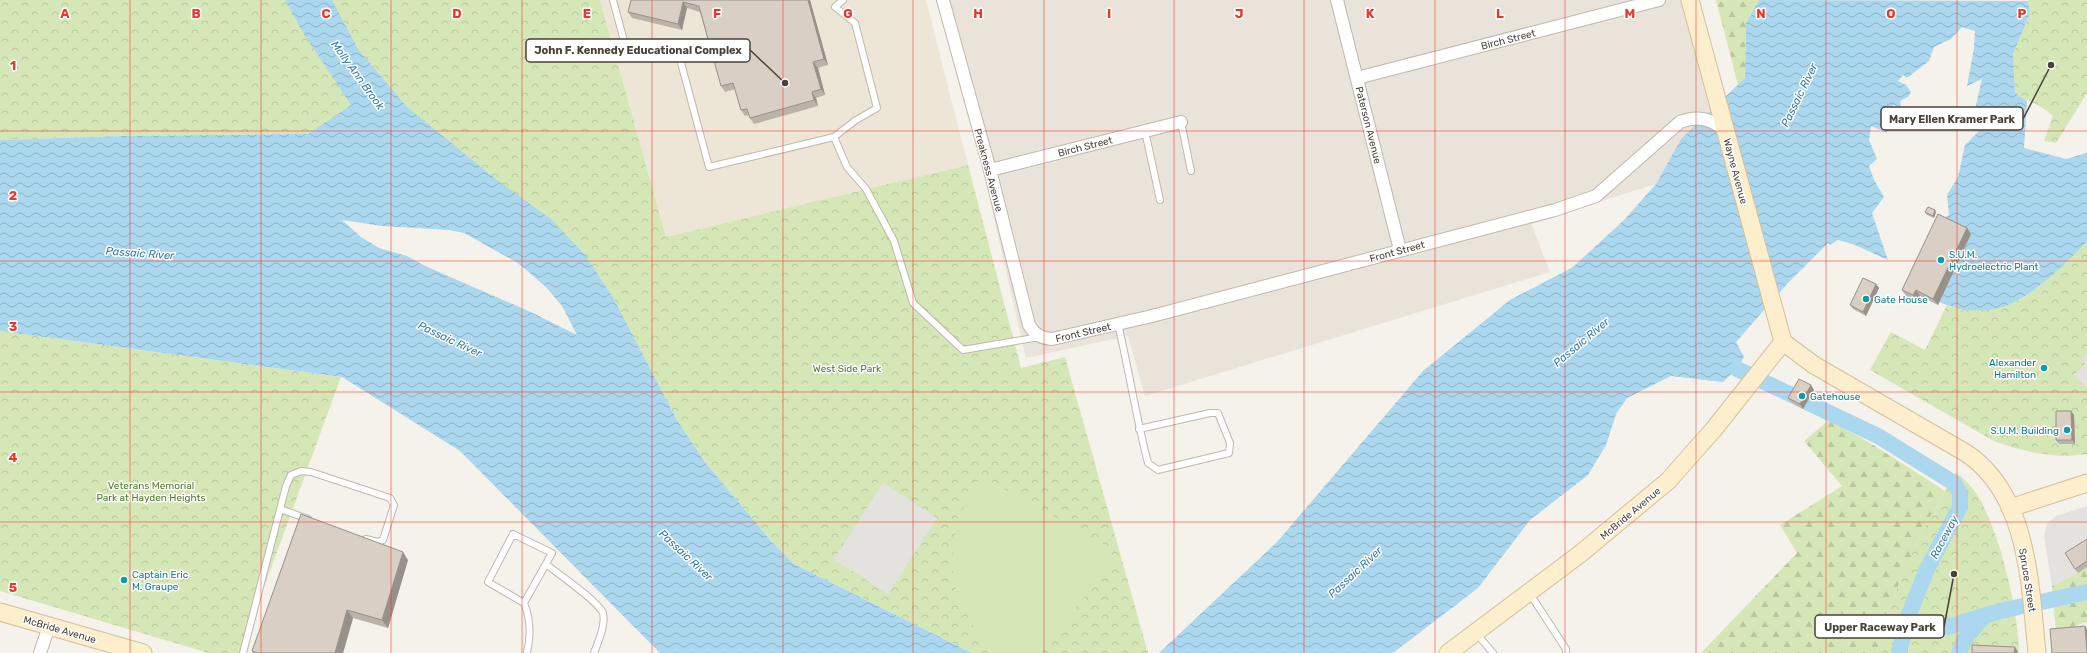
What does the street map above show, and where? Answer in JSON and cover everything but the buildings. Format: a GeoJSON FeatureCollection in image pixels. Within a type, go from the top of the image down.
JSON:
{"type":"FeatureCollection","features":[{"type":"Feature","properties":{"kind":"main road","name":"Wayne Avenue"},"geometry":{"type":"LineString","coordinates":[[1690,0],[1716,92],[1772,310],[1783,342]]}},
{"type":"Feature","properties":{"kind":"main road","name":"McBride Avenue"},"geometry":{"type":"LineString","coordinates":[[1448,653],[1580,554],[1668,481],[1748,388],[1783,342]]}},
{"type":"Feature","properties":{"kind":"main road","name":"Spruce Street"},"geometry":{"type":"LineString","coordinates":[[1783,342],[1814,365],[1976,460],[1998,486],[2010,508],[2027,562],[2037,653]]}},
{"type":"Feature","properties":{"kind":"main road"},"geometry":{"type":"LineString","coordinates":[[2010,508],[2087,483]]}},
{"type":"Feature","properties":{"kind":"main road","name":"McBride Avenue"},"geometry":{"type":"LineString","coordinates":[[0,612],[143,653]]}},
{"type":"Feature","properties":{"kind":"street","name":"Preakness Avenue"},"geometry":{"type":"LineString","coordinates":[[943,0],[990,170],[1027,319],[1033,332],[1039,337]]}},
{"type":"Feature","properties":{"kind":"street","name":"Paterson Avenue"},"geometry":{"type":"LineString","coordinates":[[1337,0],[1400,250]]}},
{"type":"Feature","properties":{"kind":"street","name":"Birch Street"},"geometry":{"type":"LineString","coordinates":[[1357,78],[1659,0]]}},
{"type":"Feature","properties":{"kind":"street","name":"Front Street"},"geometry":{"type":"LineString","coordinates":[[1039,337],[1052,339],[1118,324],[1555,210],[1596,196],[1670,129],[1680,122],[1691,118],[1706,119],[1726,132]]}},
{"type":"Feature","properties":{"kind":"street","name":"Birch Street"},"geometry":{"type":"LineString","coordinates":[[990,170],[1181,122]]}},
{"type":"Feature","properties":{"kind":"street"},"geometry":{"type":"LineString","coordinates":[[40,653],[49,626]]}},
{"type":"Feature","properties":{"kind":"lane"},"geometry":{"type":"LineString","coordinates":[[613,0],[624,41],[657,55],[680,59],[709,167],[834,137],[856,120],[878,108],[855,23],[835,7],[842,0]]}},
{"type":"Feature","properties":{"kind":"lane"},"geometry":{"type":"LineString","coordinates":[[1181,122],[1191,171]]}},
{"type":"Feature","properties":{"kind":"lane"},"geometry":{"type":"LineString","coordinates":[[1145,131],[1160,200]]}},
{"type":"Feature","properties":{"kind":"lane"},"geometry":{"type":"LineString","coordinates":[[834,137],[847,167],[866,189],[894,241],[913,303],[963,350],[1039,337]]}},
{"type":"Feature","properties":{"kind":"lane"},"geometry":{"type":"LineString","coordinates":[[1118,324],[1126,355],[1139,428],[1148,462],[1158,470],[1229,453],[1230,443],[1218,413],[1210,413],[1139,428]]}},
{"type":"Feature","properties":{"kind":"lane"},"geometry":{"type":"LineString","coordinates":[[243,653],[286,486],[292,475],[301,471],[311,472],[390,498],[394,505],[382,540],[378,542],[363,538]]}},
{"type":"Feature","properties":{"kind":"lane"},"geometry":{"type":"LineString","coordinates":[[280,510],[317,522]]}},
{"type":"Feature","properties":{"kind":"lane"},"geometry":{"type":"LineString","coordinates":[[524,603],[552,553],[513,534],[488,582],[524,603],[531,624],[527,653]]}},
{"type":"Feature","properties":{"kind":"lane"},"geometry":{"type":"LineString","coordinates":[[546,564],[593,602],[602,613],[603,625],[594,653]]}},
{"type":"Feature","properties":{"kind":"lane"},"geometry":{"type":"LineString","coordinates":[[1528,592],[1566,649],[1566,653]]}},
{"type":"Feature","properties":{"kind":"lane"},"geometry":{"type":"LineString","coordinates":[[1475,632],[1493,653]]}},
{"type":"Feature","properties":{"kind":"shaded area"},"geometry":{"type":"Polygon","coordinates":[[[600,0],[926,0],[968,165],[666,237],[600,0]]]}},
{"type":"Feature","properties":{"kind":"shaded area"},"geometry":{"type":"Polygon","coordinates":[[[944,0],[1690,0],[1718,116],[1681,139],[1656,184],[1531,223],[1550,272],[1145,396],[1128,336],[1026,358],[944,0]]]}},
{"type":"Feature","properties":{"kind":"shaded area"},"geometry":{"type":"Polygon","coordinates":[[[2087,354],[2087,388],[2074,375],[2085,364],[2082,358],[2087,354]]]}},
{"type":"Feature","properties":{"kind":"shaded area"},"geometry":{"type":"Polygon","coordinates":[[[883,483],[937,518],[888,594],[834,559],[883,483]]]}},
{"type":"Feature","properties":{"kind":"shaded area"},"geometry":{"type":"Polygon","coordinates":[[[2087,506],[2087,545],[2068,557],[2078,573],[2052,586],[2044,536],[2047,524],[2056,516],[2087,506]]]}},
{"type":"Feature","properties":{"kind":"green space","name":"West Side Park"},"geometry":{"type":"Polygon","coordinates":[[[0,0],[600,0],[666,237],[968,165],[1021,368],[1065,357],[1148,653],[972,653],[794,564],[771,541],[705,462],[677,420],[614,299],[351,105],[308,134],[123,136],[0,140],[0,0]]]}},
{"type":"Feature","properties":{"kind":"green space"},"geometry":{"type":"Polygon","coordinates":[[[1716,0],[1759,0],[1746,23],[1745,78],[1738,85],[1716,0]]]}},
{"type":"Feature","properties":{"kind":"green space"},"geometry":{"type":"Polygon","coordinates":[[[2028,0],[2087,0],[2087,93],[2056,143],[2044,141],[2053,116],[2040,106],[2015,94],[2013,54],[2030,13],[2028,0]]]}},
{"type":"Feature","properties":{"kind":"green space"},"geometry":{"type":"Polygon","coordinates":[[[2087,242],[2087,454],[2064,456],[2040,454],[1994,441],[1870,370],[1891,332],[1925,350],[1947,305],[1951,307],[2020,300],[2040,286],[2087,242]]]}},
{"type":"Feature","properties":{"kind":"green space","name":"Veterans Memorial Park at Hayden Heights"},"geometry":{"type":"Polygon","coordinates":[[[0,331],[341,377],[240,653],[209,653],[0,591],[0,331]]]}},
{"type":"Feature","properties":{"kind":"green space"},"geometry":{"type":"Polygon","coordinates":[[[1829,420],[1875,446],[1945,491],[1923,529],[1884,618],[1877,653],[1701,653],[1797,553],[1780,525],[1842,486],[1804,441],[1829,420]]]}},
{"type":"Feature","properties":{"kind":"green space"},"geometry":{"type":"Polygon","coordinates":[[[1956,472],[1973,489],[1982,504],[1991,522],[1999,544],[2011,592],[2018,636],[2019,653],[1877,653],[1884,618],[1923,529],[1956,472]]]}},
{"type":"Feature","properties":{"kind":"green space"},"geometry":{"type":"Polygon","coordinates":[[[981,476],[1105,545],[1109,564],[1042,653],[999,653],[980,633],[966,613],[957,591],[952,569],[953,546],[958,523],[981,476]]]}},
{"type":"Feature","properties":{"kind":"green space"},"geometry":{"type":"Polygon","coordinates":[[[2087,567],[2087,622],[2056,632],[2052,586],[2087,567]]]}},
{"type":"Feature","properties":{"kind":"water"},"geometry":{"type":"Polygon","coordinates":[[[285,0],[332,0],[358,49],[407,107],[497,180],[552,220],[585,255],[614,299],[677,420],[705,462],[771,541],[794,564],[972,653],[660,653],[460,451],[342,377],[0,331],[0,140],[123,136],[308,134],[351,105],[302,31],[285,0]],[[342,220],[361,237],[379,248],[407,256],[425,266],[533,313],[577,335],[562,306],[546,287],[518,263],[464,233],[449,230],[382,226],[342,220]]]}},
{"type":"Feature","properties":{"kind":"water","name":"Passaic River"},"geometry":{"type":"Polygon","coordinates":[[[1759,0],[2028,1],[2030,13],[2013,54],[2015,93],[2027,101],[2024,148],[2066,159],[2087,153],[2087,242],[2039,287],[2022,298],[2004,306],[1984,310],[1963,309],[1939,302],[1971,234],[1942,220],[1949,215],[1947,195],[1958,177],[1965,145],[1982,128],[1975,109],[1982,79],[1967,86],[1974,48],[1975,31],[1962,27],[1951,39],[1934,47],[1929,61],[1907,78],[1903,75],[1898,81],[1906,85],[1911,92],[1909,96],[1900,101],[1901,107],[1893,105],[1887,133],[1871,126],[1869,140],[1877,159],[1869,166],[1874,180],[1884,197],[1872,213],[1888,260],[1855,245],[1838,240],[1830,245],[1828,243],[1788,283],[1736,342],[1744,357],[1737,369],[1723,382],[1671,376],[1627,398],[1616,414],[1606,445],[1588,475],[1530,520],[1478,588],[1393,653],[1159,653],[1277,542],[1423,371],[1510,300],[1573,267],[1624,220],[1656,184],[1681,139],[1745,78],[1746,23],[1759,0]]]}},
{"type":"Feature","properties":{"kind":"waterway","name":"Raceway"},"geometry":{"type":"LineString","coordinates":[[1737,369],[1878,436],[1954,483],[1960,493],[1960,507],[1927,569],[1906,622],[1899,653]]}},
{"type":"Feature","properties":{"kind":"waterway","name":"Raceway"},"geometry":{"type":"LineString","coordinates":[[1906,622],[1917,628],[1947,627],[2000,611],[2087,592]]}},
{"type":"Feature","properties":{"kind":"waterway"},"geometry":{"type":"LineString","coordinates":[[1959,653],[1964,640],[1984,616]]}},
{"type":"Feature","properties":{"kind":"place","name":"Mary Ellen Kramer Park"},"geometry":{"type":"Point","coordinates":[2051,65]}},
{"type":"Feature","properties":{"kind":"place","name":"John F. Kennedy Educational Complex"},"geometry":{"type":"Point","coordinates":[785,83]}},
{"type":"Feature","properties":{"kind":"place","name":"S.U.M. Hydroelectric Plant"},"geometry":{"type":"Point","coordinates":[1941,260]}},
{"type":"Feature","properties":{"kind":"place","name":"Gate House"},"geometry":{"type":"Point","coordinates":[1866,299]}},
{"type":"Feature","properties":{"kind":"place","name":"Alexander Hamilton"},"geometry":{"type":"Point","coordinates":[2044,368]}},
{"type":"Feature","properties":{"kind":"place","name":"Gatehouse"},"geometry":{"type":"Point","coordinates":[1802,396]}},
{"type":"Feature","properties":{"kind":"place","name":"S.U.M. Building"},"geometry":{"type":"Point","coordinates":[2067,430]}},
{"type":"Feature","properties":{"kind":"place","name":"Upper Raceway Park"},"geometry":{"type":"Point","coordinates":[1954,574]}},
{"type":"Feature","properties":{"kind":"place","name":"Captain Eric M. Graupe"},"geometry":{"type":"Point","coordinates":[124,580]}},
{"type":"Feature","properties":{"kind":"water label","name":"Molly Ann Brook"},"geometry":{"type":"Point","coordinates":[358,75]}}]}
